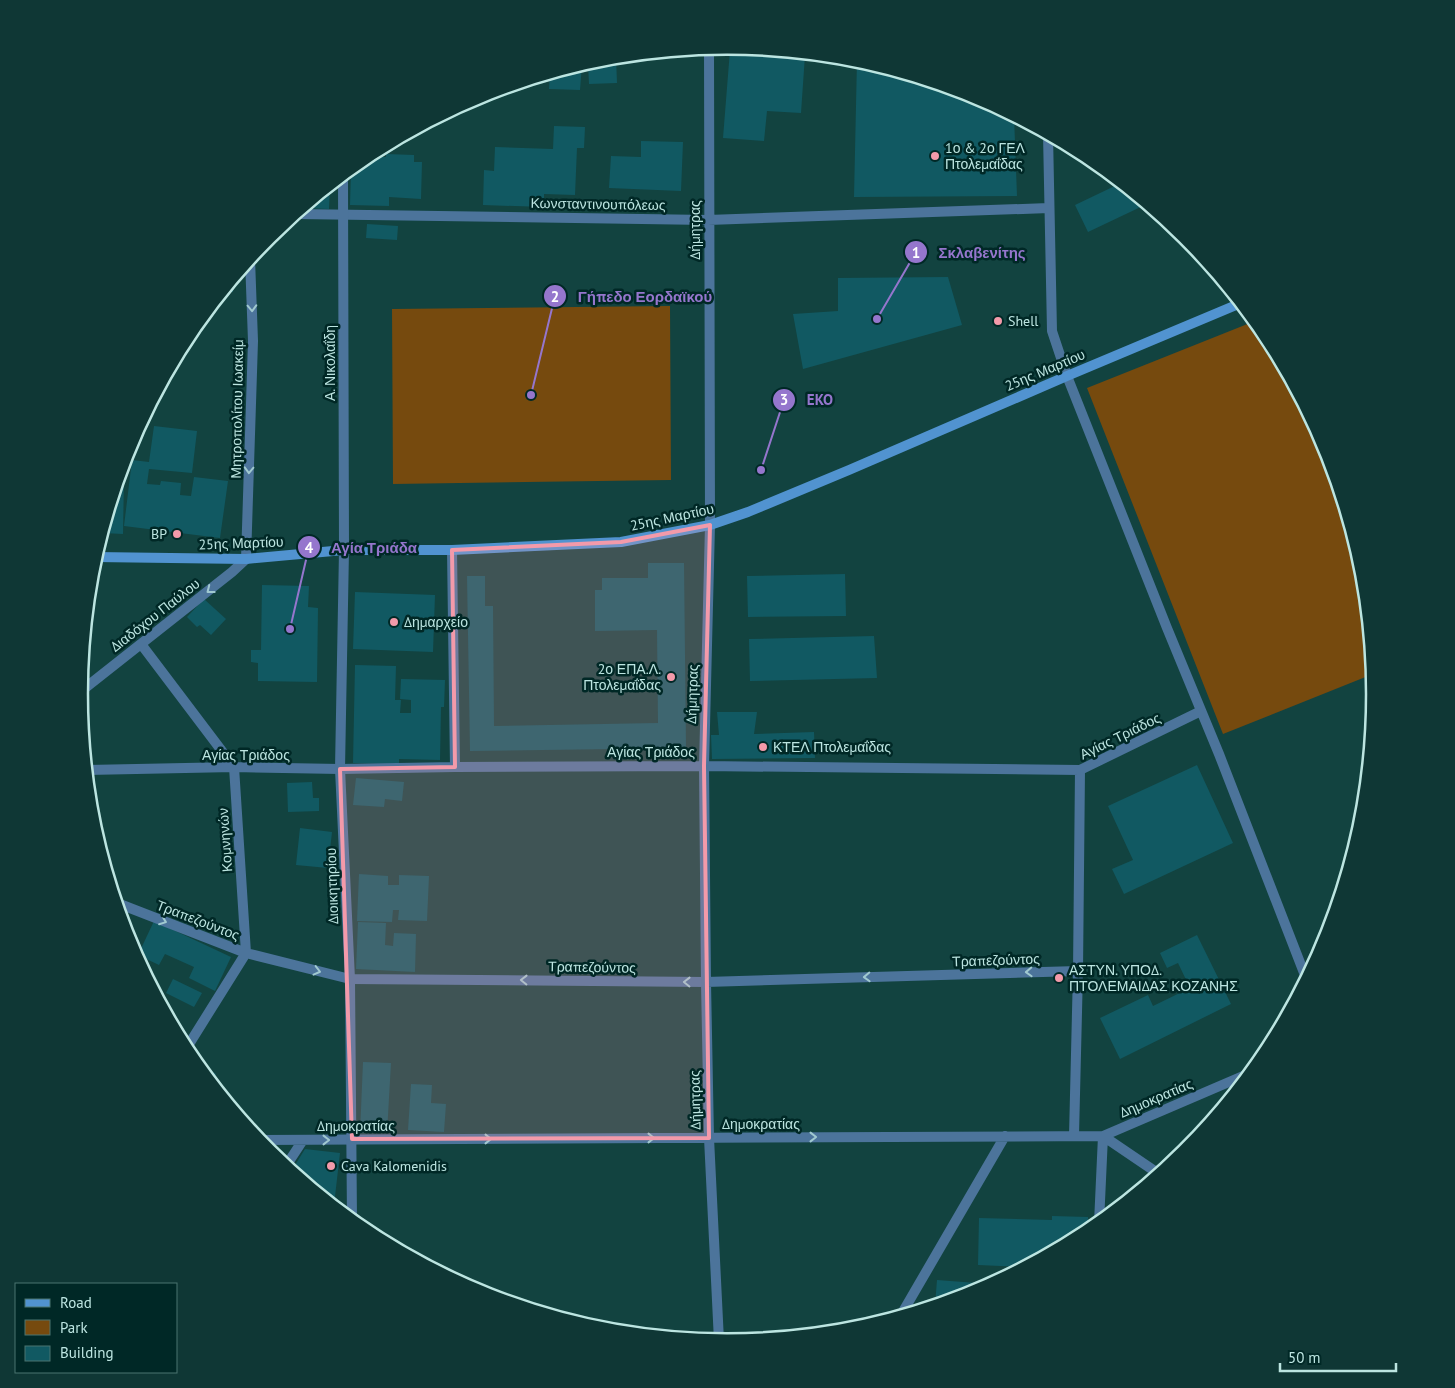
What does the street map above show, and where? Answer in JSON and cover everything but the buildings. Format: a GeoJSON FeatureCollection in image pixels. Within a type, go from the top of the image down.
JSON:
{"type":"FeatureCollection","features":[{"type":"Feature","properties":{"kind":"main road","name":"25ης Μαρτίου"},"geometry":{"type":"LineString","coordinates":[[104,557],[246,559],[344,550],[452,550],[621,542],[710,525],[748,512],[849,470],[1235,306]]}},
{"type":"Feature","properties":{"kind":"street","name":"Δήμητρας"},"geometry":{"type":"LineString","coordinates":[[708,55],[710,525],[704,766],[706,982],[718,1333]]}},
{"type":"Feature","properties":{"kind":"street"},"geometry":{"type":"LineString","coordinates":[[1048,142],[1052,331],[1068,376],[1303,972]]}},
{"type":"Feature","properties":{"kind":"street","name":"Α. Νικολαΐδη"},"geometry":{"type":"LineString","coordinates":[[343,184],[344,550]]}},
{"type":"Feature","properties":{"kind":"street","name":"Κωνσταντινουπόλεως"},"geometry":{"type":"LineString","coordinates":[[306,214],[708,220],[1049,208]]}},
{"type":"Feature","properties":{"kind":"street","name":"Μητροπολίτου Ιωακείμ"},"geometry":{"type":"LineString","coordinates":[[246,559],[253,341],[250,269]]}},
{"type":"Feature","properties":{"kind":"street","name":"Διοικητηρίου"},"geometry":{"type":"LineString","coordinates":[[344,550],[340,769],[350,979],[352,1210]]}},
{"type":"Feature","properties":{"kind":"street"},"geometry":{"type":"LineString","coordinates":[[452,550],[455,767]]}},
{"type":"Feature","properties":{"kind":"street","name":"Διαδόχου Παύλου"},"geometry":{"type":"LineString","coordinates":[[88,685],[246,559]]}},
{"type":"Feature","properties":{"kind":"street"},"geometry":{"type":"LineString","coordinates":[[141,644],[234,767]]}},
{"type":"Feature","properties":{"kind":"street","name":"Αγίας Τριάδος"},"geometry":{"type":"LineString","coordinates":[[93,770],[234,767],[340,769],[704,766],[1080,770],[1201,711]]}},
{"type":"Feature","properties":{"kind":"street","name":"Κομνηνών"},"geometry":{"type":"LineString","coordinates":[[234,767],[246,953]]}},
{"type":"Feature","properties":{"kind":"street"},"geometry":{"type":"LineString","coordinates":[[1074,1136],[1080,770]]}},
{"type":"Feature","properties":{"kind":"street","name":"Τραπεζούντος"},"geometry":{"type":"LineString","coordinates":[[125,906],[246,953],[350,979],[706,982],[1078,971]]}},
{"type":"Feature","properties":{"kind":"street"},"geometry":{"type":"LineString","coordinates":[[191,1041],[246,953]]}},
{"type":"Feature","properties":{"kind":"street","name":"Δημοκρατίας"},"geometry":{"type":"LineString","coordinates":[[270,1140],[1103,1136],[1237,1078]]}},
{"type":"Feature","properties":{"kind":"street"},"geometry":{"type":"LineString","coordinates":[[906,1307],[1005,1136]]}},
{"type":"Feature","properties":{"kind":"street"},"geometry":{"type":"LineString","coordinates":[[1103,1136],[1153,1170]]}},
{"type":"Feature","properties":{"kind":"street"},"geometry":{"type":"LineString","coordinates":[[1099,1213],[1103,1136]]}},
{"type":"Feature","properties":{"kind":"street"},"geometry":{"type":"LineString","coordinates":[[290,1159],[303,1140]]}},
{"type":"Feature","properties":{"kind":"highlighted area"},"geometry":{"type":"Polygon","coordinates":[[[710,525],[704,766],[709,1138],[352,1139],[340,769],[455,767],[452,550],[621,542],[710,525]]]}},
{"type":"Feature","properties":{"kind":"green space"},"geometry":{"type":"Polygon","coordinates":[[[670,306],[671,480],[393,484],[392,309],[670,306]]]}},
{"type":"Feature","properties":{"kind":"green space"},"geometry":{"type":"Polygon","coordinates":[[[1248,324],[1281,374],[1301,411],[1333,489],[1354,569],[1361,611],[1366,677],[1223,734],[1087,388],[1248,324]]]}},
{"type":"Feature","properties":{"kind":"place","name":"1ο & 2ο ΓΕΛ Πτολεμαΐδας"},"geometry":{"type":"Point","coordinates":[935,156]}},
{"type":"Feature","properties":{"kind":"place","name":"Σκλαβενίτης"},"geometry":{"type":"Point","coordinates":[877,319]}},
{"type":"Feature","properties":{"kind":"place","name":"Shell"},"geometry":{"type":"Point","coordinates":[998,321]}},
{"type":"Feature","properties":{"kind":"place","name":"Γήπεδο Εορδαϊκού"},"geometry":{"type":"Point","coordinates":[531,395]}},
{"type":"Feature","properties":{"kind":"place","name":"EKO"},"geometry":{"type":"Point","coordinates":[761,470]}},
{"type":"Feature","properties":{"kind":"place","name":"BP"},"geometry":{"type":"Point","coordinates":[177,534]}},
{"type":"Feature","properties":{"kind":"place","name":"Δημαρχείο"},"geometry":{"type":"Point","coordinates":[394,622]}},
{"type":"Feature","properties":{"kind":"place","name":"Αγία Τριάδα"},"geometry":{"type":"Point","coordinates":[290,629]}},
{"type":"Feature","properties":{"kind":"place","name":"2ο ΕΠΑ.Λ. Πτολεμαΐδας"},"geometry":{"type":"Point","coordinates":[671,677]}},
{"type":"Feature","properties":{"kind":"place","name":"ΚΤΕΛ Πτολεμαΐδας"},"geometry":{"type":"Point","coordinates":[763,747]}},
{"type":"Feature","properties":{"kind":"place","name":"ΑΣΤΥΝ. ΥΠΟΔ. ΠΤΟΛΕΜΑΙΔΑΣ ΚΟΖΑΝΗΣ"},"geometry":{"type":"Point","coordinates":[1059,978]}},
{"type":"Feature","properties":{"kind":"place","name":"Cava Kalomenidis"},"geometry":{"type":"Point","coordinates":[331,1166]}}]}
